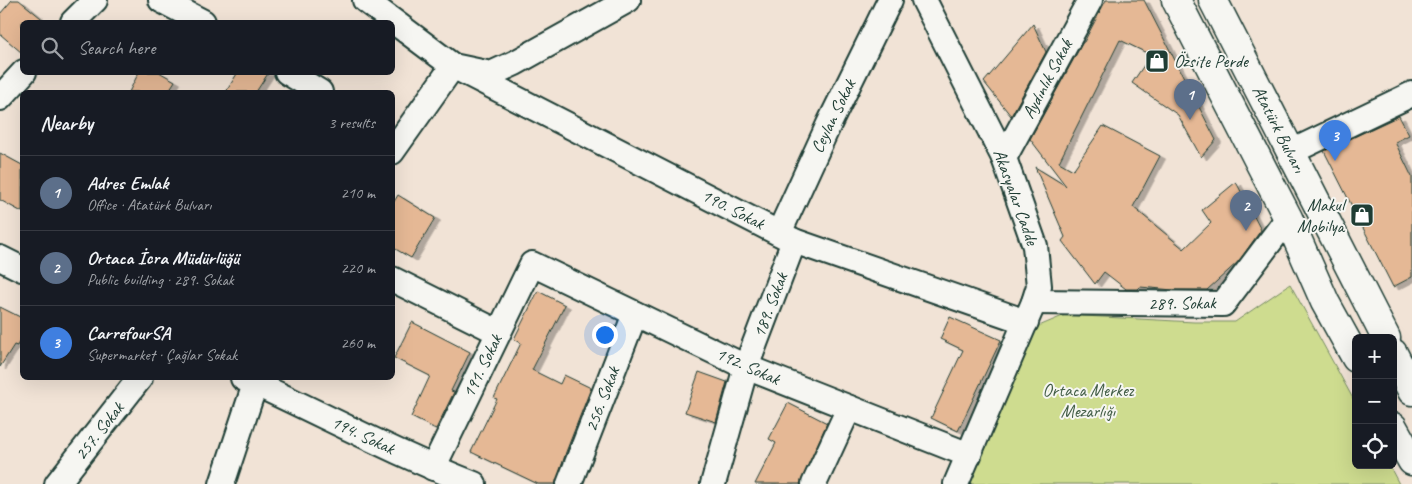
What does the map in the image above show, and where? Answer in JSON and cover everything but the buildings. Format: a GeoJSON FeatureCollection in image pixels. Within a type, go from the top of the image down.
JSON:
{"type":"FeatureCollection","features":[{"type":"Feature","properties":{"kind":"main road","name":"Atatürk Bulvarı"},"geometry":{"type":"LineString","coordinates":[[1176,0],[1288,218],[1325,302],[1352,351]]}},
{"type":"Feature","properties":{"kind":"main road","name":"Atatürk Bulvarı"},"geometry":{"type":"LineString","coordinates":[[1213,0],[1384,334]]}},
{"type":"Feature","properties":{"kind":"main road"},"geometry":{"type":"LineString","coordinates":[[1397,361],[1412,390]]}},
{"type":"Feature","properties":{"kind":"main road"},"geometry":{"type":"LineString","coordinates":[[1397,434],[1412,461]]}},
{"type":"Feature","properties":{"kind":"street"},"geometry":{"type":"LineString","coordinates":[[75,20],[95,0]]}},
{"type":"Feature","properties":{"kind":"street"},"geometry":{"type":"LineString","coordinates":[[161,0],[201,13]]}},
{"type":"Feature","properties":{"kind":"street","name":"190. Sokak"},"geometry":{"type":"LineString","coordinates":[[365,0],[392,20]]}},
{"type":"Feature","properties":{"kind":"street","name":"Ceylan Sokak"},"geometry":{"type":"LineString","coordinates":[[786,237],[829,124],[890,0]]}},
{"type":"Feature","properties":{"kind":"street","name":"Akasyalar Cadde"},"geometry":{"type":"LineString","coordinates":[[924,0],[1004,158],[1035,246],[1039,286],[1030,312],[956,484]]}},
{"type":"Feature","properties":{"kind":"street","name":"Aydınlık Sokak"},"geometry":{"type":"LineString","coordinates":[[1004,158],[1090,0]]}},
{"type":"Feature","properties":{"kind":"street"},"geometry":{"type":"LineString","coordinates":[[395,142],[453,66],[491,74],[515,63],[621,2]]}},
{"type":"Feature","properties":{"kind":"street","name":"190. Sokak"},"geometry":{"type":"LineString","coordinates":[[395,22],[453,66],[786,237],[1030,312]]}},
{"type":"Feature","properties":{"kind":"street"},"geometry":{"type":"LineString","coordinates":[[292,75],[317,90]]}},
{"type":"Feature","properties":{"kind":"street"},"geometry":{"type":"LineString","coordinates":[[1291,152],[1412,94]]}},
{"type":"Feature","properties":{"kind":"street","name":"289. Sokak"},"geometry":{"type":"LineString","coordinates":[[1030,312],[1223,304],[1288,218]]}},
{"type":"Feature","properties":{"kind":"street","name":"189. Sokak"},"geometry":{"type":"LineString","coordinates":[[713,484],[746,367],[786,237]]}},
{"type":"Feature","properties":{"kind":"street"},"geometry":{"type":"LineString","coordinates":[[0,258],[20,268]]}},
{"type":"Feature","properties":{"kind":"street","name":"192. Sokak"},"geometry":{"type":"LineString","coordinates":[[532,264],[746,367],[969,455]]}},
{"type":"Feature","properties":{"kind":"street","name":"191. Sokak"},"geometry":{"type":"LineString","coordinates":[[433,468],[532,264]]}},
{"type":"Feature","properties":{"kind":"street"},"geometry":{"type":"LineString","coordinates":[[395,281],[498,332]]}},
{"type":"Feature","properties":{"kind":"street","name":"256. Sokak"},"geometry":{"type":"LineString","coordinates":[[569,484],[635,314]]}},
{"type":"Feature","properties":{"kind":"street","name":"257. Sokak"},"geometry":{"type":"LineString","coordinates":[[57,484],[138,380]]}},
{"type":"Feature","properties":{"kind":"street"},"geometry":{"type":"LineString","coordinates":[[222,484],[251,380]]}},
{"type":"Feature","properties":{"kind":"street","name":"194. Sokak"},"geometry":{"type":"LineString","coordinates":[[253,380],[341,426],[433,468],[474,484]]}},
{"type":"Feature","properties":{"kind":"street"},"geometry":{"type":"LineString","coordinates":[[814,484],[849,408]]}},
{"type":"Feature","properties":{"kind":"green space","name":"Ortaca Merkez Mezarlığı"},"geometry":{"type":"Polygon","coordinates":[[[1290,284],[1352,397],[1352,469],[1391,469],[1399,484],[965,484],[1020,334],[1065,315],[1194,322],[1235,322],[1290,284]]]}},
{"type":"Feature","properties":{"kind":"place","name":"Özsite Perde"},"geometry":{"type":"Point","coordinates":[1157,61]}},
{"type":"Feature","properties":{"kind":"place","name":"Adres Emlak"},"geometry":{"type":"Point","coordinates":[1190,120]}},
{"type":"Feature","properties":{"kind":"place","name":"CarrefourSA"},"geometry":{"type":"Point","coordinates":[1335,161]}},
{"type":"Feature","properties":{"kind":"place","name":"Makul Mobilya"},"geometry":{"type":"Point","coordinates":[1362,215]}},
{"type":"Feature","properties":{"kind":"place","name":"Ortaca İcra Müdürlüğü"},"geometry":{"type":"Point","coordinates":[1246,231]}}]}
